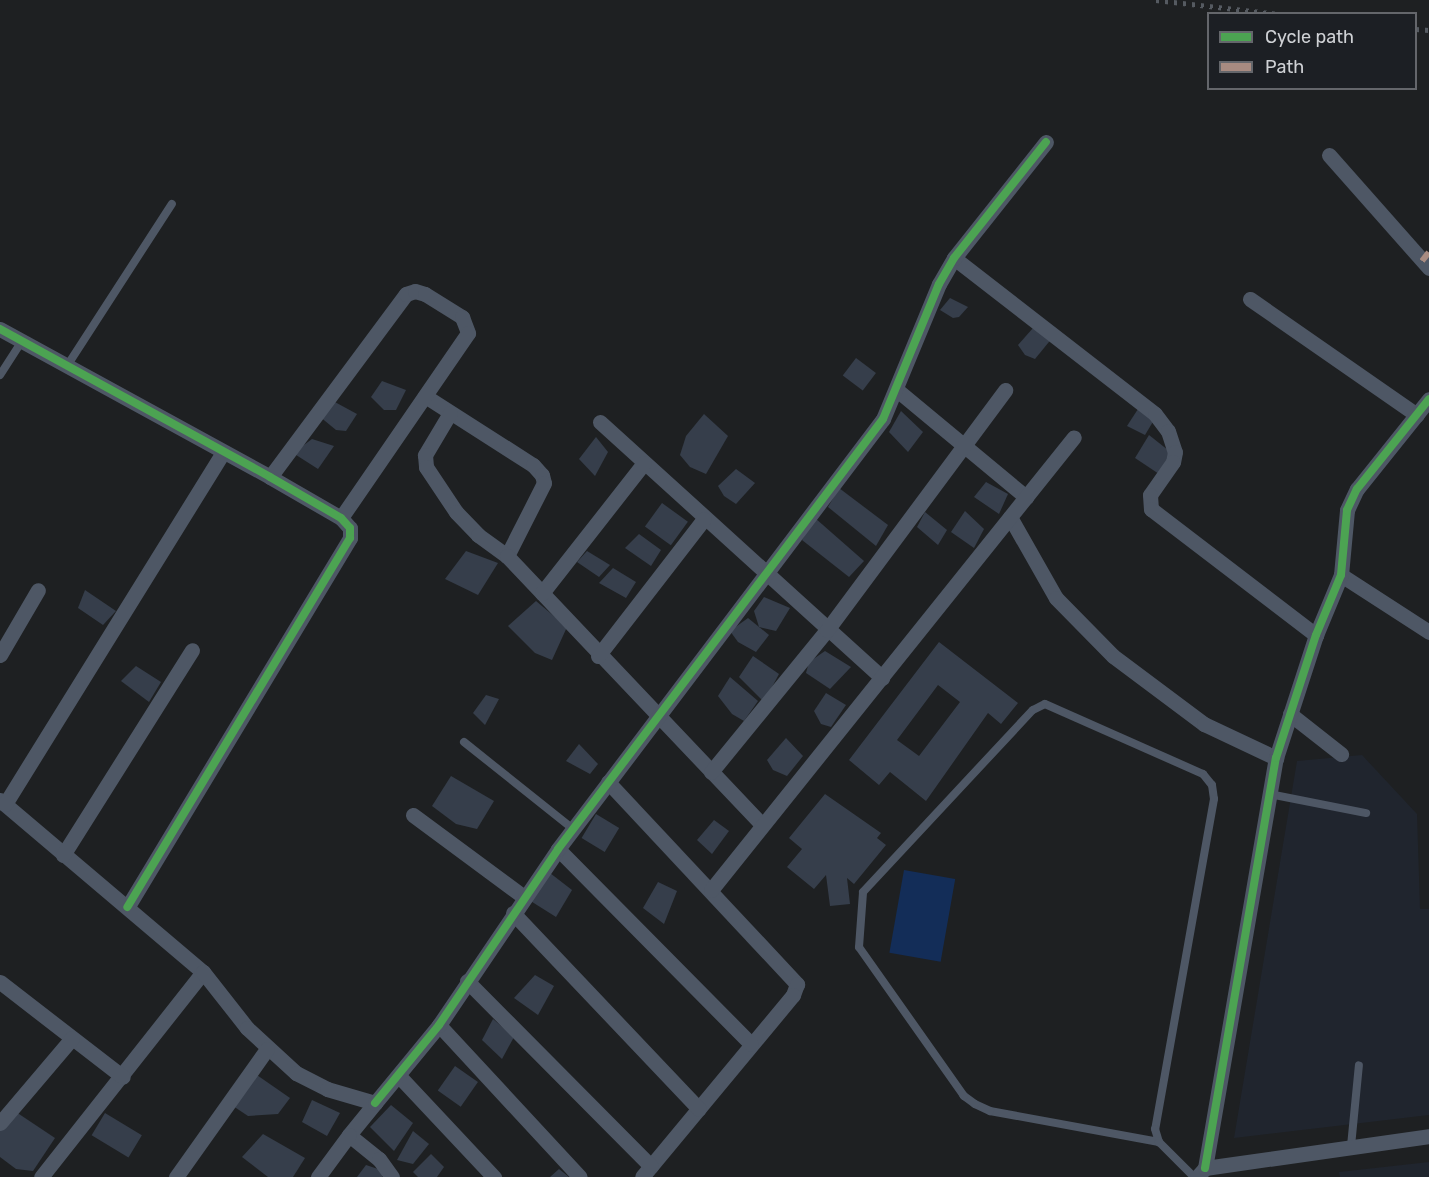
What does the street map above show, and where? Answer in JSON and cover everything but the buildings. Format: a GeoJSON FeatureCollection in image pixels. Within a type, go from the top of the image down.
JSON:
{"type":"FeatureCollection","features":[{"type":"Feature","properties":{"kind":"street"},"geometry":{"type":"LineString","coordinates":[[318,1177],[349,1135],[439,1025],[558,849],[763,574],[883,419],[897,390],[939,284],[954,258],[1046,142]]}},
{"type":"Feature","properties":{"kind":"street"},"geometry":{"type":"LineString","coordinates":[[1329,155],[1429,268]]}},
{"type":"Feature","properties":{"kind":"street"},"geometry":{"type":"LineString","coordinates":[[954,258],[1155,414],[1168,431],[1175,452],[1173,462],[1150,495],[1151,509],[1316,635]]}},
{"type":"Feature","properties":{"kind":"street"},"geometry":{"type":"LineString","coordinates":[[270,477],[406,294],[415,291],[462,317],[468,326],[468,333],[341,518]]}},
{"type":"Feature","properties":{"kind":"street"},"geometry":{"type":"LineString","coordinates":[[1250,299],[1417,416]]}},
{"type":"Feature","properties":{"kind":"street"},"geometry":{"type":"LineString","coordinates":[[0,329],[270,477],[341,518],[350,528],[350,538],[127,907]]}},
{"type":"Feature","properties":{"kind":"street"},"geometry":{"type":"LineString","coordinates":[[897,390],[1026,497]]}},
{"type":"Feature","properties":{"kind":"street"},"geometry":{"type":"LineString","coordinates":[[711,772],[826,630],[1005,390]]}},
{"type":"Feature","properties":{"kind":"street"},"geometry":{"type":"LineString","coordinates":[[425,396],[533,465],[542,474],[544,483],[507,556]]}},
{"type":"Feature","properties":{"kind":"street"},"geometry":{"type":"LineString","coordinates":[[1429,399],[1357,489],[1347,510],[1341,574],[1316,635],[1276,758],[1199,1174],[1351,1146],[1429,1136]]}},
{"type":"Feature","properties":{"kind":"street"},"geometry":{"type":"LineString","coordinates":[[450,413],[425,455],[426,467],[456,512],[478,535],[507,556],[598,656],[761,824]]}},
{"type":"Feature","properties":{"kind":"street"},"geometry":{"type":"LineString","coordinates":[[600,422],[763,574],[882,678]]}},
{"type":"Feature","properties":{"kind":"street"},"geometry":{"type":"LineString","coordinates":[[711,890],[761,824],[882,678],[1074,437]]}},
{"type":"Feature","properties":{"kind":"street"},"geometry":{"type":"LineString","coordinates":[[223,453],[2,802],[203,972],[267,1049],[296,1073],[327,1089],[375,1103]]}},
{"type":"Feature","properties":{"kind":"street"},"geometry":{"type":"LineString","coordinates":[[542,593],[644,463]]}},
{"type":"Feature","properties":{"kind":"street"},"geometry":{"type":"LineString","coordinates":[[1010,517],[1056,598],[1113,656],[1204,724],[1276,758]]}},
{"type":"Feature","properties":{"kind":"street"},"geometry":{"type":"LineString","coordinates":[[598,656],[704,519]]}},
{"type":"Feature","properties":{"kind":"street"},"geometry":{"type":"LineString","coordinates":[[1341,574],[1429,632]]}},
{"type":"Feature","properties":{"kind":"street"},"geometry":{"type":"LineString","coordinates":[[0,655],[38,590]]}},
{"type":"Feature","properties":{"kind":"street"},"geometry":{"type":"LineString","coordinates":[[63,855],[192,650]]}},
{"type":"Feature","properties":{"kind":"street"},"geometry":{"type":"LineString","coordinates":[[1290,714],[1341,754]]}},
{"type":"Feature","properties":{"kind":"street"},"geometry":{"type":"LineString","coordinates":[[467,981],[647,1172],[793,995],[797,984],[608,782]]}},
{"type":"Feature","properties":{"kind":"street"},"geometry":{"type":"LineString","coordinates":[[413,815],[524,897]]}},
{"type":"Feature","properties":{"kind":"street"},"geometry":{"type":"LineString","coordinates":[[558,849],[751,1044]]}},
{"type":"Feature","properties":{"kind":"street"},"geometry":{"type":"LineString","coordinates":[[513,913],[699,1109]]}},
{"type":"Feature","properties":{"kind":"street"},"geometry":{"type":"LineString","coordinates":[[41,1177],[123,1077],[203,972]]}},
{"type":"Feature","properties":{"kind":"street"},"geometry":{"type":"LineString","coordinates":[[0,982],[123,1077]]}},
{"type":"Feature","properties":{"kind":"street"},"geometry":{"type":"LineString","coordinates":[[439,1025],[580,1177]]}},
{"type":"Feature","properties":{"kind":"street"},"geometry":{"type":"LineString","coordinates":[[0,1123],[72,1038]]}},
{"type":"Feature","properties":{"kind":"street"},"geometry":{"type":"LineString","coordinates":[[176,1177],[267,1049]]}},
{"type":"Feature","properties":{"kind":"street"},"geometry":{"type":"LineString","coordinates":[[399,1076],[495,1177]]}},
{"type":"Feature","properties":{"kind":"street"},"geometry":{"type":"LineString","coordinates":[[349,1135],[379,1159],[392,1177]]}},
{"type":"Feature","properties":{"kind":"lane"},"geometry":{"type":"LineString","coordinates":[[68,366],[172,204]]}},
{"type":"Feature","properties":{"kind":"lane"},"geometry":{"type":"LineString","coordinates":[[0,375],[22,341]]}},
{"type":"Feature","properties":{"kind":"lane"},"geometry":{"type":"LineString","coordinates":[[1159,1142],[1155,1129],[1214,799],[1212,785],[1203,774],[1045,704],[1033,710],[863,892],[859,947],[964,1096],[975,1104],[990,1111],[1159,1142],[1199,1174]]}},
{"type":"Feature","properties":{"kind":"lane"},"geometry":{"type":"LineString","coordinates":[[464,742],[573,829]]}},
{"type":"Feature","properties":{"kind":"lane"},"geometry":{"type":"LineString","coordinates":[[1269,794],[1366,813]]}},
{"type":"Feature","properties":{"kind":"lane"},"geometry":{"type":"LineString","coordinates":[[1351,1146],[1359,1065]]}},
{"type":"Feature","properties":{"kind":"shaded area"},"geometry":{"type":"Polygon","coordinates":[[[1362,755],[1417,814],[1420,909],[1429,909],[1429,1115],[1234,1138],[1297,761],[1362,755]]]}},
{"type":"Feature","properties":{"kind":"shaded area"},"geometry":{"type":"Polygon","coordinates":[[[904,870],[955,879],[941,962],[889,953],[904,870]]]}},
{"type":"Feature","properties":{"kind":"shaded area"},"geometry":{"type":"Polygon","coordinates":[[[1429,1162],[1429,1177],[1340,1177],[1339,1172],[1429,1162]]]}},
{"type":"Feature","properties":{"kind":"railway"},"geometry":{"type":"LineString","coordinates":[[1156,0],[1261,12]]}},
{"type":"Feature","properties":{"kind":"railway"},"geometry":{"type":"LineString","coordinates":[[1417,29],[1429,30]]}},
{"type":"Feature","properties":{"kind":"marked path"},"geometry":{"type":"LineString","coordinates":[[1422,261],[1429,252]]}},
{"type":"Feature","properties":{"kind":"cycle path"},"geometry":{"type":"LineString","coordinates":[[375,1103],[439,1025],[558,849],[883,419],[939,284],[954,258],[1046,142]]}},
{"type":"Feature","properties":{"kind":"cycle path"},"geometry":{"type":"LineString","coordinates":[[0,329],[270,477],[341,518],[350,528],[350,538],[127,907]]}},
{"type":"Feature","properties":{"kind":"cycle path"},"geometry":{"type":"LineString","coordinates":[[1205,1168],[1276,758],[1316,635],[1341,575],[1347,510],[1357,489],[1429,399]]}}]}
